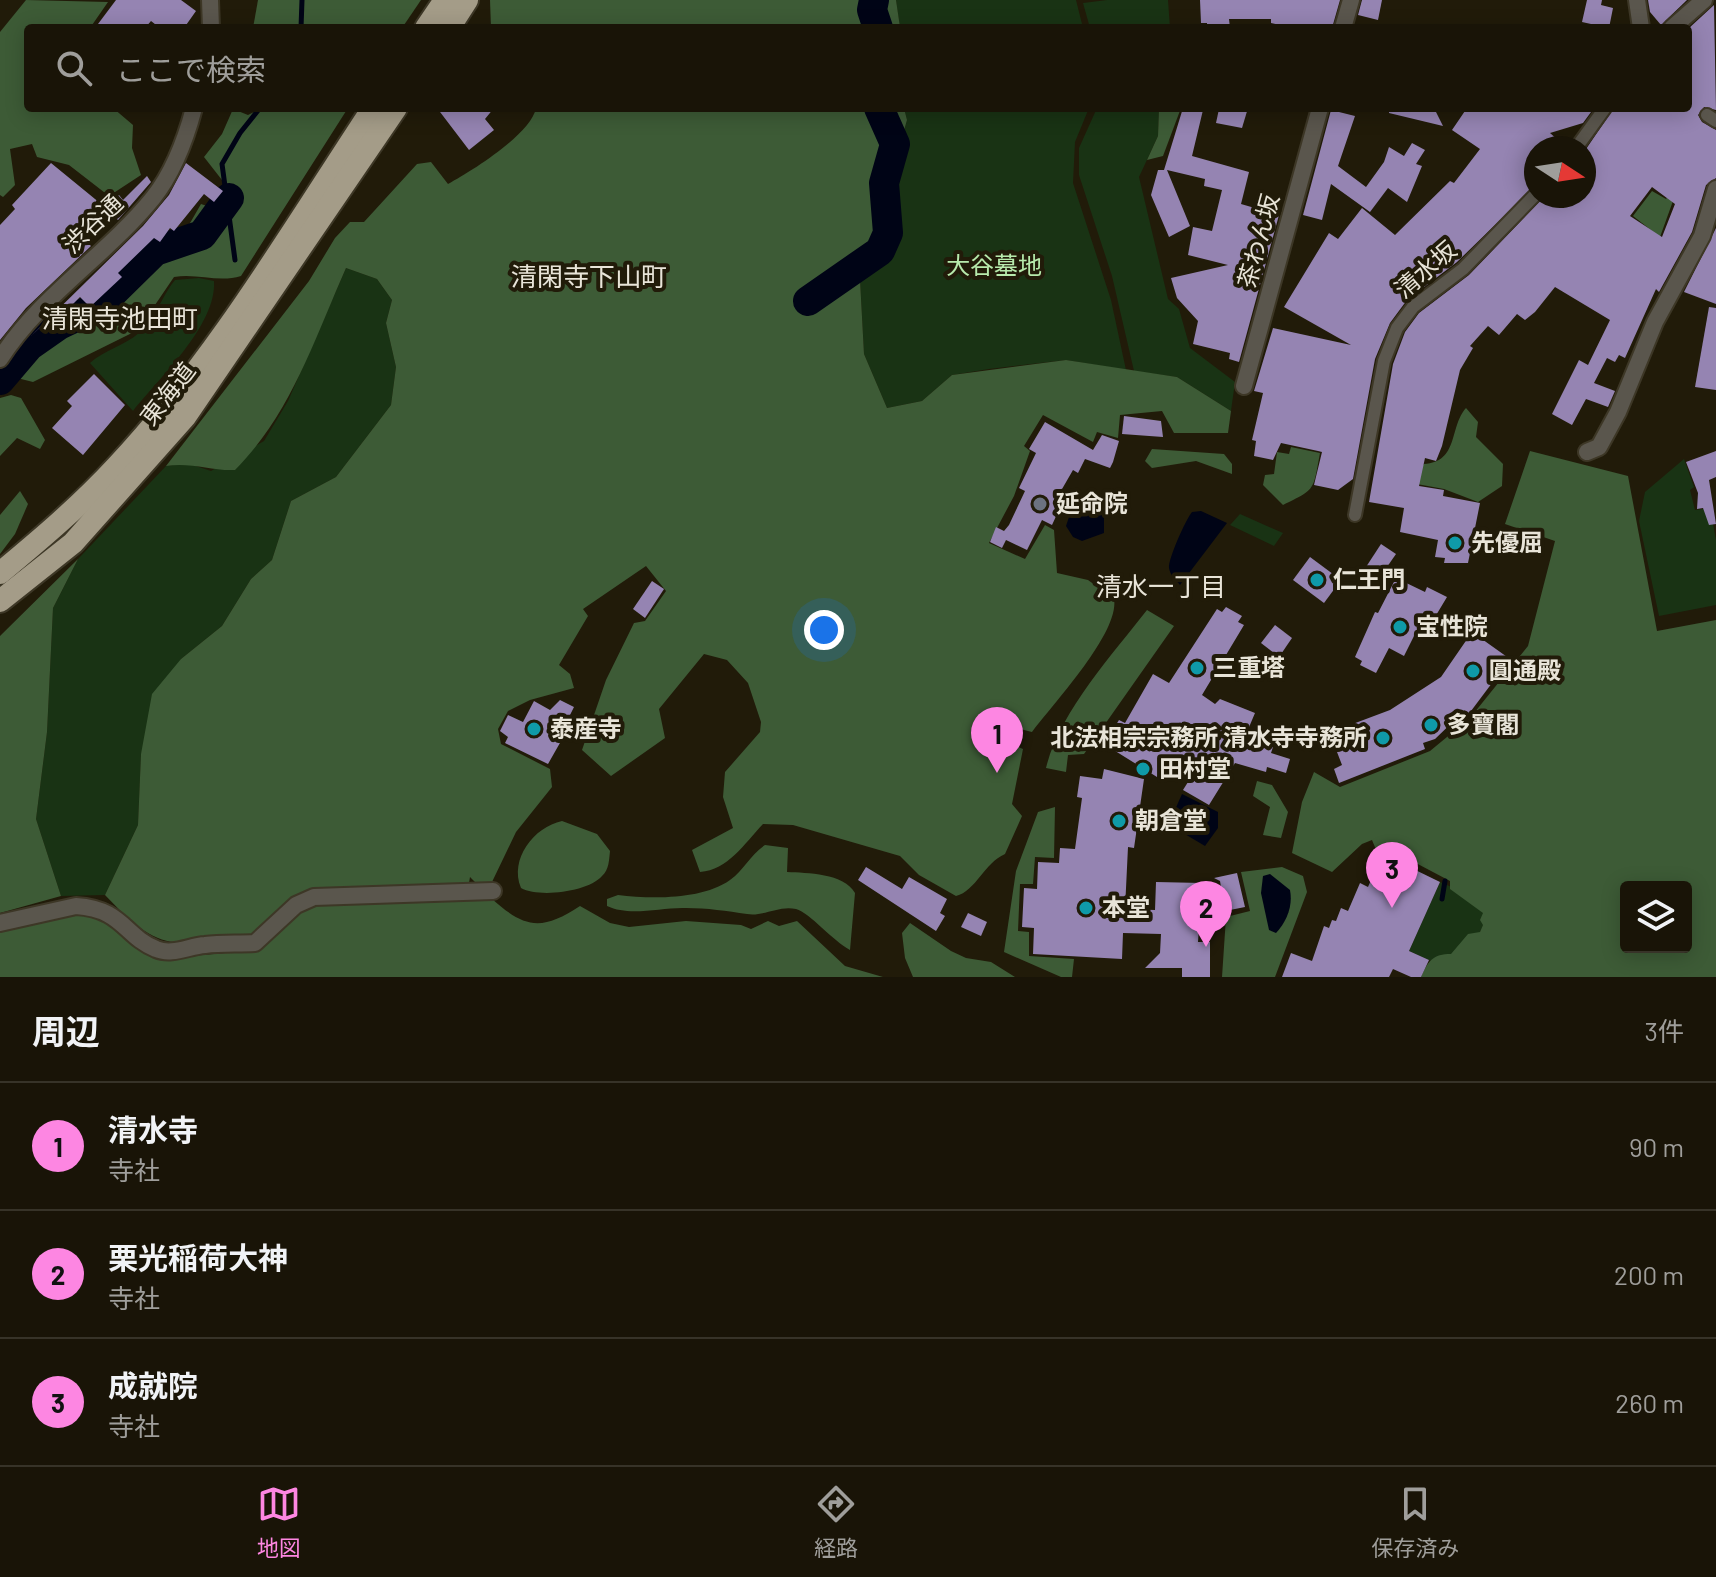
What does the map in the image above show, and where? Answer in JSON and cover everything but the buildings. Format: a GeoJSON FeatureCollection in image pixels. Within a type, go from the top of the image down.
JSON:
{"type":"FeatureCollection","features":[{"type":"Feature","properties":{"kind":"highway"},"geometry":{"type":"LineString","coordinates":[[429,24],[445,0]]}},
{"type":"Feature","properties":{"kind":"highway"},"geometry":{"type":"LineString","coordinates":[[452,24],[467,0]]}},
{"type":"Feature","properties":{"kind":"highway","name":"東海道"},"geometry":{"type":"LineString","coordinates":[[0,573],[67,517],[151,427],[218,340],[370,112]]}},
{"type":"Feature","properties":{"kind":"highway","name":"東海道"},"geometry":{"type":"LineString","coordinates":[[0,601],[73,543],[185,417],[393,112]]}},
{"type":"Feature","properties":{"kind":"street"},"geometry":{"type":"LineString","coordinates":[[210,0],[211,24]]}},
{"type":"Feature","properties":{"kind":"street"},"geometry":{"type":"LineString","coordinates":[[1344,24],[1351,0]]}},
{"type":"Feature","properties":{"kind":"street"},"geometry":{"type":"LineString","coordinates":[[1637,0],[1640,24]]}},
{"type":"Feature","properties":{"kind":"street"},"geometry":{"type":"LineString","coordinates":[[1677,24],[1704,0]]}},
{"type":"Feature","properties":{"kind":"street","name":"渋谷通"},"geometry":{"type":"LineString","coordinates":[[0,359],[23,328],[154,196],[177,155],[193,112]]}},
{"type":"Feature","properties":{"kind":"street","name":"茶わん坂"},"geometry":{"type":"LineString","coordinates":[[1244,386],[1319,112]]}},
{"type":"Feature","properties":{"kind":"street"},"geometry":{"type":"LineString","coordinates":[[1585,136],[1602,112]]}},
{"type":"Feature","properties":{"kind":"street"},"geometry":{"type":"LineString","coordinates":[[1587,452],[1599,447],[1618,412],[1655,322],[1702,236],[1716,189]]}},
{"type":"Feature","properties":{"kind":"street","name":"清水坂"},"geometry":{"type":"LineString","coordinates":[[1355,515],[1384,361],[1402,321],[1419,301],[1463,269],[1524,206]]}},
{"type":"Feature","properties":{"kind":"street"},"geometry":{"type":"LineString","coordinates":[[0,923],[67,908],[88,907],[124,923],[153,949],[168,952],[205,945],[255,943],[296,905],[314,897],[493,891]]}},
{"type":"Feature","properties":{"kind":"green space"},"geometry":{"type":"Polygon","coordinates":[[[26,0],[108,2],[93,24],[24,24],[24,112],[118,112],[133,125],[132,148],[141,175],[109,196],[69,165],[37,157],[32,144],[10,149],[15,185],[3,197],[0,195],[0,32],[26,0]]]}},
{"type":"Feature","properties":{"kind":"green space"},"geometry":{"type":"Polygon","coordinates":[[[258,0],[421,0],[405,24],[254,24],[258,0]]]}},
{"type":"Feature","properties":{"kind":"green space"},"geometry":{"type":"Polygon","coordinates":[[[490,0],[896,0],[900,24],[491,24],[490,0]]]}},
{"type":"Feature","properties":{"kind":"green space"},"geometry":{"type":"Polygon","coordinates":[[[896,0],[1076,0],[1082,24],[899,24],[896,0]]]}},
{"type":"Feature","properties":{"kind":"green space"},"geometry":{"type":"Polygon","coordinates":[[[1168,0],[1170,24],[1089,24],[1083,3],[1168,0]]]}},
{"type":"Feature","properties":{"kind":"green space"},"geometry":{"type":"Polygon","coordinates":[[[232,112],[248,115],[254,112],[345,112],[241,276],[224,279],[174,277],[138,330],[33,382],[17,378],[10,372],[65,323],[93,313],[119,294],[141,268],[182,237],[201,204],[219,210],[229,189],[204,157],[222,134],[232,112]]]}},
{"type":"Feature","properties":{"kind":"green space"},"geometry":{"type":"Polygon","coordinates":[[[534,112],[905,112],[907,120],[895,162],[895,238],[859,261],[864,354],[887,408],[922,401],[952,375],[1066,360],[1177,377],[1231,411],[1228,433],[1174,433],[1162,411],[1120,415],[1118,438],[1097,432],[1093,442],[1043,415],[1024,446],[1030,451],[1014,496],[989,543],[1025,559],[1045,525],[1054,530],[1057,573],[1088,580],[1114,599],[1113,613],[1107,630],[1069,686],[1032,732],[1020,729],[1011,744],[1023,749],[1012,804],[1022,816],[1005,854],[963,893],[956,896],[919,875],[900,856],[793,825],[763,824],[727,861],[700,872],[692,850],[733,828],[723,797],[725,772],[760,732],[761,722],[748,683],[727,660],[704,654],[659,709],[665,738],[611,776],[582,750],[606,680],[634,623],[645,621],[666,591],[646,566],[583,609],[588,616],[559,665],[570,674],[574,688],[530,700],[508,711],[498,729],[501,744],[550,769],[552,787],[516,832],[492,882],[477,884],[470,877],[469,883],[311,888],[293,899],[249,937],[185,943],[155,937],[124,915],[105,895],[138,825],[141,754],[152,694],[181,659],[222,626],[251,579],[272,560],[291,501],[336,477],[391,405],[396,367],[386,323],[392,300],[377,279],[346,268],[300,375],[271,425],[235,470],[166,466],[309,281],[335,238],[350,222],[364,222],[417,164],[431,162],[448,184],[499,151],[534,112]]]}},
{"type":"Feature","properties":{"kind":"green space","name":"大谷墓地"},"geometry":{"type":"Polygon","coordinates":[[[905,112],[1087,112],[1075,142],[1073,183],[1111,300],[1126,370],[1066,360],[989,369],[952,375],[922,401],[887,408],[864,354],[859,260],[895,238],[895,162],[907,120],[905,112]]]}},
{"type":"Feature","properties":{"kind":"green space"},"geometry":{"type":"Polygon","coordinates":[[[1095,112],[1159,112],[1158,136],[1139,177],[1168,299],[1179,309],[1190,348],[1235,382],[1231,411],[1177,377],[1134,371],[1112,276],[1079,175],[1079,148],[1095,112]]]}},
{"type":"Feature","properties":{"kind":"green space"},"geometry":{"type":"Polygon","coordinates":[[[1159,112],[1180,112],[1163,156],[1147,160],[1158,136],[1159,112]]]}},
{"type":"Feature","properties":{"kind":"green space"},"geometry":{"type":"Polygon","coordinates":[[[1682,176],[1660,237],[1633,216],[1652,191],[1666,199],[1682,176]]]}},
{"type":"Feature","properties":{"kind":"green space"},"geometry":{"type":"Polygon","coordinates":[[[346,268],[377,279],[392,300],[386,323],[396,367],[391,405],[336,477],[291,501],[272,560],[251,579],[222,626],[181,659],[141,754],[138,825],[105,895],[61,896],[36,819],[47,732],[53,608],[78,559],[166,466],[187,463],[211,471],[264,441],[288,401],[346,268]]]}},
{"type":"Feature","properties":{"kind":"green space"},"geometry":{"type":"Polygon","coordinates":[[[199,278],[214,281],[206,315],[197,333],[133,411],[90,363],[145,327],[175,280],[199,278]]]}},
{"type":"Feature","properties":{"kind":"green space"},"geometry":{"type":"Polygon","coordinates":[[[11,395],[21,398],[45,440],[40,449],[17,438],[0,456],[0,398],[11,395]]]}},
{"type":"Feature","properties":{"kind":"green space"},"geometry":{"type":"Polygon","coordinates":[[[1466,408],[1478,422],[1476,437],[1503,464],[1502,486],[1478,502],[1444,489],[1406,482],[1424,464],[1443,457],[1466,408]]]}},
{"type":"Feature","properties":{"kind":"green space"},"geometry":{"type":"Polygon","coordinates":[[[1291,447],[1320,453],[1311,487],[1283,505],[1263,485],[1265,475],[1274,474],[1277,452],[1289,454],[1291,447]]]}},
{"type":"Feature","properties":{"kind":"green space"},"geometry":{"type":"Polygon","coordinates":[[[1152,449],[1224,454],[1232,464],[1232,474],[1196,461],[1152,468],[1145,461],[1152,449]]]}},
{"type":"Feature","properties":{"kind":"green space"},"geometry":{"type":"Polygon","coordinates":[[[1530,451],[1628,476],[1657,631],[1716,620],[1716,977],[1421,977],[1432,960],[1451,954],[1468,934],[1480,932],[1483,925],[1480,920],[1483,913],[1450,889],[1450,881],[1395,852],[1377,852],[1372,840],[1362,844],[1332,872],[1292,853],[1302,802],[1314,772],[1340,787],[1430,751],[1470,718],[1528,646],[1555,541],[1505,524],[1530,451]]]}},
{"type":"Feature","properties":{"kind":"green space"},"geometry":{"type":"Polygon","coordinates":[[[1684,459],[1694,487],[1690,490],[1695,510],[1710,508],[1716,540],[1716,605],[1659,616],[1639,521],[1645,492],[1684,459]]]}},
{"type":"Feature","properties":{"kind":"green space"},"geometry":{"type":"Polygon","coordinates":[[[20,491],[28,504],[15,534],[0,554],[0,515],[20,491]]]}},
{"type":"Feature","properties":{"kind":"green space"},"geometry":{"type":"Polygon","coordinates":[[[1240,514],[1283,533],[1274,546],[1230,525],[1240,514]]]}},
{"type":"Feature","properties":{"kind":"green space"},"geometry":{"type":"Polygon","coordinates":[[[78,559],[53,608],[47,732],[36,819],[61,896],[0,913],[0,636],[78,559]]]}},
{"type":"Feature","properties":{"kind":"green space"},"geometry":{"type":"Polygon","coordinates":[[[1147,610],[1174,626],[1084,754],[1068,755],[1066,772],[1046,768],[1062,726],[1074,706],[1147,610]]]}},
{"type":"Feature","properties":{"kind":"green space"},"geometry":{"type":"Polygon","coordinates":[[[1257,781],[1272,785],[1288,812],[1281,838],[1263,835],[1270,807],[1253,796],[1257,781]]]}},
{"type":"Feature","properties":{"kind":"green space"},"geometry":{"type":"Polygon","coordinates":[[[1055,807],[1054,858],[1035,857],[1033,884],[1020,884],[1018,931],[1029,932],[1029,956],[1074,959],[1072,977],[1061,977],[1004,952],[1016,871],[1038,812],[1055,807]]]}},
{"type":"Feature","properties":{"kind":"green space"},"geometry":{"type":"Polygon","coordinates":[[[562,821],[597,834],[610,851],[606,871],[595,882],[563,892],[539,893],[521,888],[518,866],[526,846],[542,830],[562,821]]]}},
{"type":"Feature","properties":{"kind":"green space"},"geometry":{"type":"Polygon","coordinates":[[[765,845],[788,848],[787,872],[824,875],[850,886],[855,893],[850,950],[796,909],[753,914],[694,908],[626,911],[607,906],[607,899],[618,895],[691,895],[719,887],[735,876],[765,845]]]}},
{"type":"Feature","properties":{"kind":"green space"},"geometry":{"type":"Polygon","coordinates":[[[1282,867],[1303,876],[1307,892],[1275,977],[1222,977],[1226,917],[1250,911],[1241,872],[1282,867]]]}},
{"type":"Feature","properties":{"kind":"green space"},"geometry":{"type":"Polygon","coordinates":[[[1440,882],[1493,905],[1460,974],[1409,951],[1440,882]]]}},
{"type":"Feature","properties":{"kind":"green space"},"geometry":{"type":"Polygon","coordinates":[[[491,898],[514,916],[534,923],[555,920],[580,906],[610,923],[629,927],[686,921],[741,925],[751,929],[768,921],[779,926],[797,921],[845,966],[883,977],[0,977],[0,931],[75,911],[121,928],[149,955],[169,958],[260,950],[296,914],[316,906],[491,898]]]}},
{"type":"Feature","properties":{"kind":"green space"},"geometry":{"type":"Polygon","coordinates":[[[910,923],[951,951],[966,958],[991,962],[1015,977],[913,977],[905,958],[902,933],[910,923]]]}},
{"type":"Feature","properties":{"kind":"water"},"geometry":{"type":"Polygon","coordinates":[[[1086,499],[1104,508],[1104,533],[1082,541],[1073,537],[1066,526],[1074,502],[1086,499]]]}},
{"type":"Feature","properties":{"kind":"water"},"geometry":{"type":"Polygon","coordinates":[[[1201,511],[1227,523],[1180,585],[1170,571],[1169,563],[1189,516],[1192,512],[1201,511]]]}},
{"type":"Feature","properties":{"kind":"water"},"geometry":{"type":"Polygon","coordinates":[[[1182,794],[1218,812],[1218,828],[1205,846],[1173,827],[1174,812],[1182,794]]]}},
{"type":"Feature","properties":{"kind":"water"},"geometry":{"type":"Polygon","coordinates":[[[1270,874],[1290,890],[1291,896],[1288,913],[1276,933],[1269,930],[1261,893],[1263,876],[1270,874]]]}},
{"type":"Feature","properties":{"kind":"waterway"},"geometry":{"type":"LineString","coordinates":[[301,24],[302,0]]}},
{"type":"Feature","properties":{"kind":"waterway"},"geometry":{"type":"LineString","coordinates":[[874,0],[872,10],[877,24]]}},
{"type":"Feature","properties":{"kind":"waterway"},"geometry":{"type":"LineString","coordinates":[[235,260],[222,164],[257,112]]}},
{"type":"Feature","properties":{"kind":"waterway"},"geometry":{"type":"LineString","coordinates":[[808,301],[880,251],[888,233],[884,183],[895,144],[881,112]]}},
{"type":"Feature","properties":{"kind":"waterway"},"geometry":{"type":"LineString","coordinates":[[0,380],[29,346],[59,325],[99,306],[155,251],[202,235],[229,198]]}},
{"type":"Feature","properties":{"kind":"waterway"},"geometry":{"type":"LineString","coordinates":[[1442,899],[1445,881]]}},
{"type":"Feature","properties":{"kind":"place","name":"延命院"},"geometry":{"type":"Point","coordinates":[1040,504]}},
{"type":"Feature","properties":{"kind":"place","name":"先優屈"},"geometry":{"type":"Point","coordinates":[1455,543]}},
{"type":"Feature","properties":{"kind":"place","name":"仁王門"},"geometry":{"type":"Point","coordinates":[1317,580]}},
{"type":"Feature","properties":{"kind":"place","name":"宝性院"},"geometry":{"type":"Point","coordinates":[1400,627]}},
{"type":"Feature","properties":{"kind":"place","name":"三重塔"},"geometry":{"type":"Point","coordinates":[1197,668]}},
{"type":"Feature","properties":{"kind":"place","name":"圓通殿"},"geometry":{"type":"Point","coordinates":[1473,671]}},
{"type":"Feature","properties":{"kind":"place","name":"多寶閣"},"geometry":{"type":"Point","coordinates":[1431,725]}},
{"type":"Feature","properties":{"kind":"place","name":"泰産寺"},"geometry":{"type":"Point","coordinates":[534,729]}},
{"type":"Feature","properties":{"kind":"place","name":"北法相宗宗務所 清水寺寺務所"},"geometry":{"type":"Point","coordinates":[1383,738]}},
{"type":"Feature","properties":{"kind":"place","name":"田村堂"},"geometry":{"type":"Point","coordinates":[1143,769]}},
{"type":"Feature","properties":{"kind":"place","name":"清水寺"},"geometry":{"type":"Point","coordinates":[997,773]}},
{"type":"Feature","properties":{"kind":"place","name":"朝倉堂"},"geometry":{"type":"Point","coordinates":[1119,821]}},
{"type":"Feature","properties":{"kind":"place","name":"本堂"},"geometry":{"type":"Point","coordinates":[1086,908]}},
{"type":"Feature","properties":{"kind":"place","name":"成就院"},"geometry":{"type":"Point","coordinates":[1392,908]}},
{"type":"Feature","properties":{"kind":"place","name":"栗光稲荷大神"},"geometry":{"type":"Point","coordinates":[1206,947]}},
{"type":"Feature","properties":{"kind":"district","name":"清閑寺下山町"},"geometry":{"type":"Point","coordinates":[589,277]}},
{"type":"Feature","properties":{"kind":"district","name":"清閑寺池田町"},"geometry":{"type":"Point","coordinates":[120,319]}},
{"type":"Feature","properties":{"kind":"district","name":"清水一丁目"},"geometry":{"type":"Point","coordinates":[1161,587]}}]}
